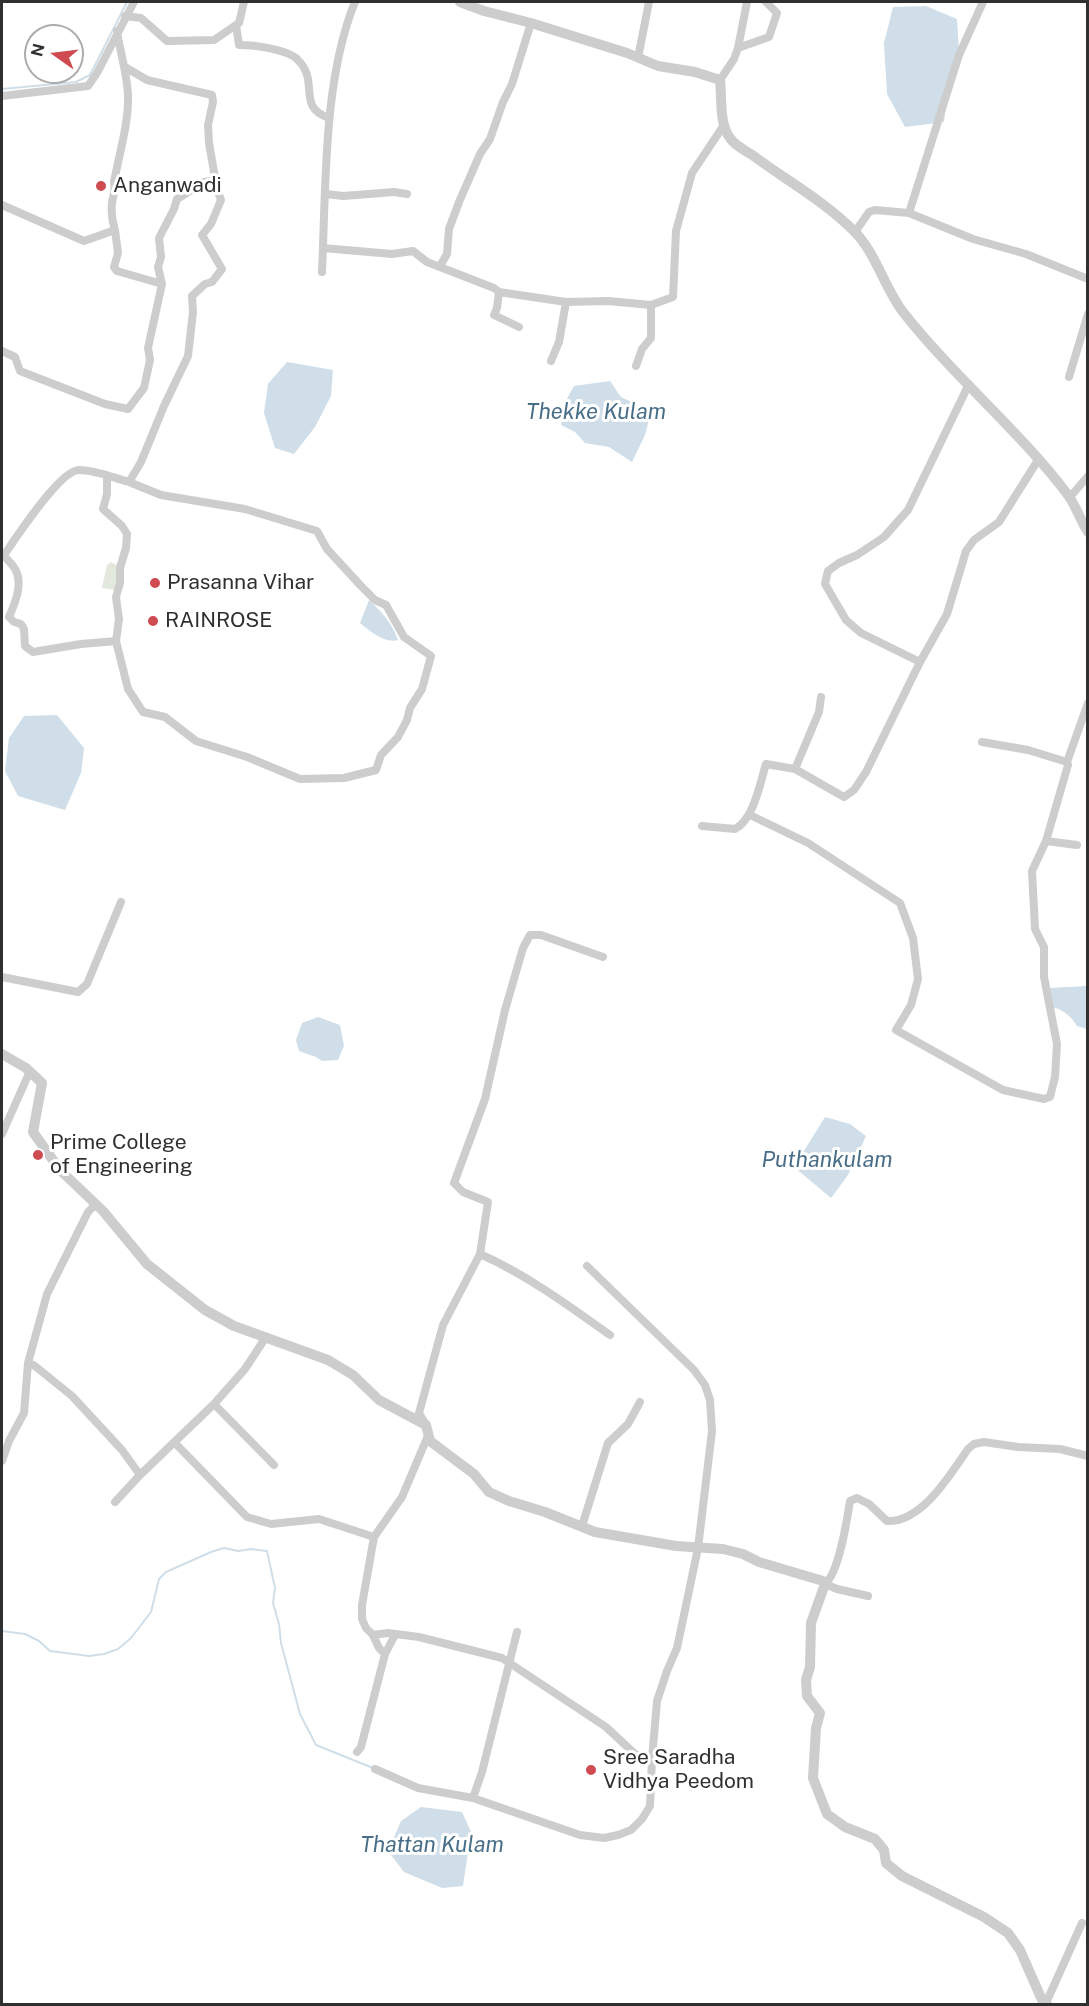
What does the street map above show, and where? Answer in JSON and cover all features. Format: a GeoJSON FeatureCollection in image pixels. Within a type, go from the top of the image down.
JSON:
{"type":"FeatureCollection","features":[{"type":"Feature","properties":{"kind":"street"},"geometry":{"type":"LineString","coordinates":[[2,96],[88,86],[134,2]]}},
{"type":"Feature","properties":{"kind":"street"},"geometry":{"type":"LineString","coordinates":[[125,16],[141,18],[167,41],[214,40],[239,23],[244,2]]}},
{"type":"Feature","properties":{"kind":"street"},"geometry":{"type":"LineString","coordinates":[[322,272],[329,118],[345,26],[355,2]]}},
{"type":"Feature","properties":{"kind":"street"},"geometry":{"type":"LineString","coordinates":[[460,2],[484,11],[531,23],[658,66],[695,72],[720,80]]}},
{"type":"Feature","properties":{"kind":"street"},"geometry":{"type":"LineString","coordinates":[[638,58],[649,2]]}},
{"type":"Feature","properties":{"kind":"street"},"geometry":{"type":"LineString","coordinates":[[747,2],[738,48],[734,59],[720,80],[724,125],[730,139],[772,170],[816,198],[855,232],[872,255],[884,283],[903,312],[1070,497],[1088,532]]}},
{"type":"Feature","properties":{"kind":"street"},"geometry":{"type":"LineString","coordinates":[[738,48],[769,37],[777,13],[766,2]]}},
{"type":"Feature","properties":{"kind":"street"},"geometry":{"type":"LineString","coordinates":[[909,213],[959,55],[983,2]]}},
{"type":"Feature","properties":{"kind":"street"},"geometry":{"type":"LineString","coordinates":[[440,266],[447,254],[449,229],[459,202],[480,154],[490,139],[512,84],[531,23]]}},
{"type":"Feature","properties":{"kind":"street"},"geometry":{"type":"LineString","coordinates":[[236,25],[238,45],[253,45],[297,58],[310,79],[310,102],[318,114],[329,118]]}},
{"type":"Feature","properties":{"kind":"street"},"geometry":{"type":"LineString","coordinates":[[117,31],[128,97],[114,182],[116,191],[112,200],[111,213],[118,253],[114,267],[117,271],[162,284]]}},
{"type":"Feature","properties":{"kind":"street"},"geometry":{"type":"LineString","coordinates":[[124,67],[147,80],[212,95],[213,102],[208,125],[213,169],[221,200],[211,224],[202,235],[222,269],[212,282],[205,284],[192,296],[193,312],[188,356],[141,462],[129,482]]}},
{"type":"Feature","properties":{"kind":"street"},"geometry":{"type":"LineString","coordinates":[[323,248],[392,254],[413,251],[428,262],[499,292],[567,302],[608,301],[651,306],[673,297],[676,231],[692,173],[724,125]]}},
{"type":"Feature","properties":{"kind":"street"},"geometry":{"type":"LineString","coordinates":[[2,351],[15,357],[20,371],[105,404],[128,409],[144,388],[150,360],[148,348],[162,284],[158,267],[161,257],[159,238],[177,199],[204,182],[217,180]]}},
{"type":"Feature","properties":{"kind":"street"},"geometry":{"type":"LineString","coordinates":[[326,194],[343,196],[394,192],[407,194]]}},
{"type":"Feature","properties":{"kind":"street"},"geometry":{"type":"LineString","coordinates":[[2,205],[84,241],[115,230]]}},
{"type":"Feature","properties":{"kind":"street"},"geometry":{"type":"LineString","coordinates":[[855,232],[869,212],[875,210],[909,213],[973,239],[1026,254],[1088,279]]}},
{"type":"Feature","properties":{"kind":"street"},"geometry":{"type":"LineString","coordinates":[[499,292],[494,315],[519,327]]}},
{"type":"Feature","properties":{"kind":"street"},"geometry":{"type":"LineString","coordinates":[[551,361],[559,342],[567,302]]}},
{"type":"Feature","properties":{"kind":"street"},"geometry":{"type":"LineString","coordinates":[[636,366],[642,349],[651,338],[651,306]]}},
{"type":"Feature","properties":{"kind":"street"},"geometry":{"type":"LineString","coordinates":[[1069,377],[1088,314]]}},
{"type":"Feature","properties":{"kind":"street"},"geometry":{"type":"LineString","coordinates":[[920,662],[861,633],[846,620],[825,585],[828,570],[857,555],[884,537],[908,510],[969,384]]}},
{"type":"Feature","properties":{"kind":"street"},"geometry":{"type":"LineString","coordinates":[[702,826],[735,828],[740,826],[750,815],[766,764],[795,769],[844,797],[854,790],[866,772],[920,662],[947,614],[966,551],[974,540],[999,522],[1038,460]]}},
{"type":"Feature","properties":{"kind":"street"},"geometry":{"type":"LineString","coordinates":[[107,476],[103,509],[122,526],[127,534],[116,597],[119,619],[116,641],[128,689],[143,712],[165,717],[196,741],[247,757],[300,778],[344,778],[376,770],[381,755],[398,737],[407,720],[410,708],[422,689],[431,656],[404,637],[386,605],[375,600],[354,578],[327,549],[317,531],[245,509],[165,495],[107,476],[79,470],[69,472],[33,513],[3,555],[15,567],[18,579],[19,591],[9,617],[21,624],[24,629],[25,646],[33,652],[116,641]]}},
{"type":"Feature","properties":{"kind":"street"},"geometry":{"type":"LineString","coordinates":[[1070,497],[1088,476]]}},
{"type":"Feature","properties":{"kind":"street"},"geometry":{"type":"LineString","coordinates":[[795,769],[819,712],[821,697]]}},
{"type":"Feature","properties":{"kind":"street"},"geometry":{"type":"LineString","coordinates":[[982,742],[1028,750],[1068,762],[1087,708]]}},
{"type":"Feature","properties":{"kind":"street"},"geometry":{"type":"LineString","coordinates":[[750,815],[808,843],[900,903],[913,938],[918,979],[911,1005],[896,1030],[1003,1090],[1044,1099],[1050,1097],[1055,1077],[1057,1044],[1044,977],[1044,947],[1035,929],[1032,871],[1046,841],[1068,765]]}},
{"type":"Feature","properties":{"kind":"street"},"geometry":{"type":"LineString","coordinates":[[1046,841],[1077,845]]}},
{"type":"Feature","properties":{"kind":"street"},"geometry":{"type":"LineString","coordinates":[[2,977],[78,992],[87,984],[121,902]]}},
{"type":"Feature","properties":{"kind":"street"},"geometry":{"type":"LineString","coordinates":[[430,1441],[426,1425],[419,1413],[443,1325],[480,1254],[488,1202],[463,1192],[454,1183],[485,1099],[505,1010],[523,948],[530,935],[541,935],[603,957]]}},
{"type":"Feature","properties":{"kind":"street"},"geometry":{"type":"LineString","coordinates":[[2,1054],[30,1071],[42,1083],[33,1132],[60,1170],[96,1204],[147,1264],[205,1310],[234,1326],[328,1360],[353,1375],[379,1401],[426,1425]]}},
{"type":"Feature","properties":{"kind":"street"},"geometry":{"type":"LineString","coordinates":[[2,1134],[30,1071]]}},
{"type":"Feature","properties":{"kind":"street"},"geometry":{"type":"LineString","coordinates":[[2,1461],[9,1441],[24,1413],[28,1364],[47,1294],[88,1212],[96,1204]]}},
{"type":"Feature","properties":{"kind":"street"},"geometry":{"type":"LineString","coordinates":[[480,1254],[511,1268],[556,1296],[610,1335]]}},
{"type":"Feature","properties":{"kind":"street"},"geometry":{"type":"LineString","coordinates":[[375,1769],[418,1788],[473,1798],[580,1835],[604,1838],[631,1830],[650,1806],[657,1701],[677,1648],[698,1548],[712,1431],[710,1400],[705,1385],[694,1370],[587,1266]]}},
{"type":"Feature","properties":{"kind":"street"},"geometry":{"type":"LineString","coordinates":[[115,1502],[140,1474],[214,1404],[245,1369],[266,1338]]}},
{"type":"Feature","properties":{"kind":"street"},"geometry":{"type":"LineString","coordinates":[[28,1364],[35,1366],[72,1396],[122,1450],[140,1474]]}},
{"type":"Feature","properties":{"kind":"street"},"geometry":{"type":"LineString","coordinates":[[582,1526],[608,1443],[628,1424],[640,1402]]}},
{"type":"Feature","properties":{"kind":"street"},"geometry":{"type":"LineString","coordinates":[[214,1404],[274,1465]]}},
{"type":"Feature","properties":{"kind":"street"},"geometry":{"type":"LineString","coordinates":[[385,1654],[362,1619],[362,1605],[374,1537],[402,1497],[427,1438],[474,1474],[489,1492],[582,1526],[607,1534],[676,1546],[743,1554],[759,1562],[823,1581],[837,1589],[868,1596]]}},
{"type":"Feature","properties":{"kind":"street"},"geometry":{"type":"LineString","coordinates":[[174,1442],[247,1517],[272,1524],[319,1519],[374,1537]]}},
{"type":"Feature","properties":{"kind":"street"},"geometry":{"type":"LineString","coordinates":[[1082,1923],[1046,2004],[1042,2000],[1020,1950],[1008,1933],[974,1912],[902,1876],[886,1863],[884,1850],[875,1839],[837,1823],[824,1810],[813,1778],[816,1728],[820,1713],[807,1695],[806,1680],[810,1667],[811,1623],[842,1547],[850,1501],[857,1498],[865,1501],[887,1521],[906,1517],[928,1502],[968,1449],[974,1444],[984,1442],[1018,1447],[1060,1449],[1088,1456]]}},
{"type":"Feature","properties":{"kind":"street"},"geometry":{"type":"LineString","coordinates":[[473,1798],[482,1773],[517,1632]]}},
{"type":"Feature","properties":{"kind":"street"},"geometry":{"type":"LineString","coordinates":[[373,1635],[388,1633],[418,1637],[502,1658],[606,1727],[636,1755],[652,1759]]}},
{"type":"Feature","properties":{"kind":"street"},"geometry":{"type":"LineString","coordinates":[[357,1752],[361,1747],[385,1654],[395,1635]]}},
{"type":"Feature","properties":{"kind":"shaded area"},"geometry":{"type":"Polygon","coordinates":[[[111,562],[118,566],[116,590],[102,588],[107,565],[111,562]]]}},
{"type":"Feature","properties":{"kind":"water"},"geometry":{"type":"Polygon","coordinates":[[[926,6],[957,19],[959,52],[948,88],[944,122],[905,127],[887,94],[884,43],[893,7],[926,6]]]}},
{"type":"Feature","properties":{"kind":"water"},"geometry":{"type":"Polygon","coordinates":[[[287,362],[333,370],[331,396],[315,427],[294,454],[275,448],[264,413],[268,384],[287,362]]]}},
{"type":"Feature","properties":{"kind":"water","name":"Thekke Kulam"},"geometry":{"type":"Polygon","coordinates":[[[610,381],[621,397],[640,406],[650,416],[645,435],[632,462],[609,447],[585,443],[575,432],[561,425],[564,404],[574,386],[610,381]]]}},
{"type":"Feature","properties":{"kind":"water"},"geometry":{"type":"Polygon","coordinates":[[[369,600],[386,618],[398,640],[383,638],[360,623],[369,600]]]}},
{"type":"Feature","properties":{"kind":"water"},"geometry":{"type":"Polygon","coordinates":[[[57,715],[84,748],[81,773],[65,810],[18,796],[5,771],[9,738],[24,716],[57,715]]]}},
{"type":"Feature","properties":{"kind":"water"},"geometry":{"type":"Polygon","coordinates":[[[1087,986],[1087,1029],[1077,1026],[1067,1014],[1052,1007],[1049,988],[1087,986]]]}},
{"type":"Feature","properties":{"kind":"water"},"geometry":{"type":"Polygon","coordinates":[[[318,1017],[340,1025],[344,1046],[338,1060],[322,1061],[299,1051],[296,1040],[302,1023],[318,1017]]]}},
{"type":"Feature","properties":{"kind":"water","name":"Puthankulam"},"geometry":{"type":"Polygon","coordinates":[[[825,1117],[850,1124],[866,1136],[848,1175],[831,1198],[794,1167],[825,1117]]]}},
{"type":"Feature","properties":{"kind":"water","name":"Thattan Kulam"},"geometry":{"type":"Polygon","coordinates":[[[421,1807],[462,1812],[471,1832],[463,1886],[442,1888],[404,1872],[388,1851],[401,1821],[421,1807]]]}},
{"type":"Feature","properties":{"kind":"waterway"},"geometry":{"type":"LineString","coordinates":[[2,89],[76,82],[90,75],[127,2]]}},
{"type":"Feature","properties":{"kind":"waterway"},"geometry":{"type":"LineString","coordinates":[[2,1631],[25,1634],[39,1641],[50,1651],[89,1656],[104,1654],[118,1649],[131,1638],[151,1612],[159,1579],[166,1572],[224,1548],[238,1551],[251,1549],[267,1551],[275,1588],[273,1603],[281,1643],[300,1714],[316,1745],[373,1768]]}},
{"type":"Feature","properties":{"kind":"place","name":"Anganwadi"},"geometry":{"type":"Point","coordinates":[101,186]}},
{"type":"Feature","properties":{"kind":"place","name":"Prasanna Vihar"},"geometry":{"type":"Point","coordinates":[155,583]}},
{"type":"Feature","properties":{"kind":"place","name":"RAINROSE"},"geometry":{"type":"Point","coordinates":[153,621]}},
{"type":"Feature","properties":{"kind":"place","name":"Prime College of Engineering"},"geometry":{"type":"Point","coordinates":[38,1155]}},
{"type":"Feature","properties":{"kind":"place","name":"Sree Saradha Vidhya Peedom"},"geometry":{"type":"Point","coordinates":[591,1770]}}]}
